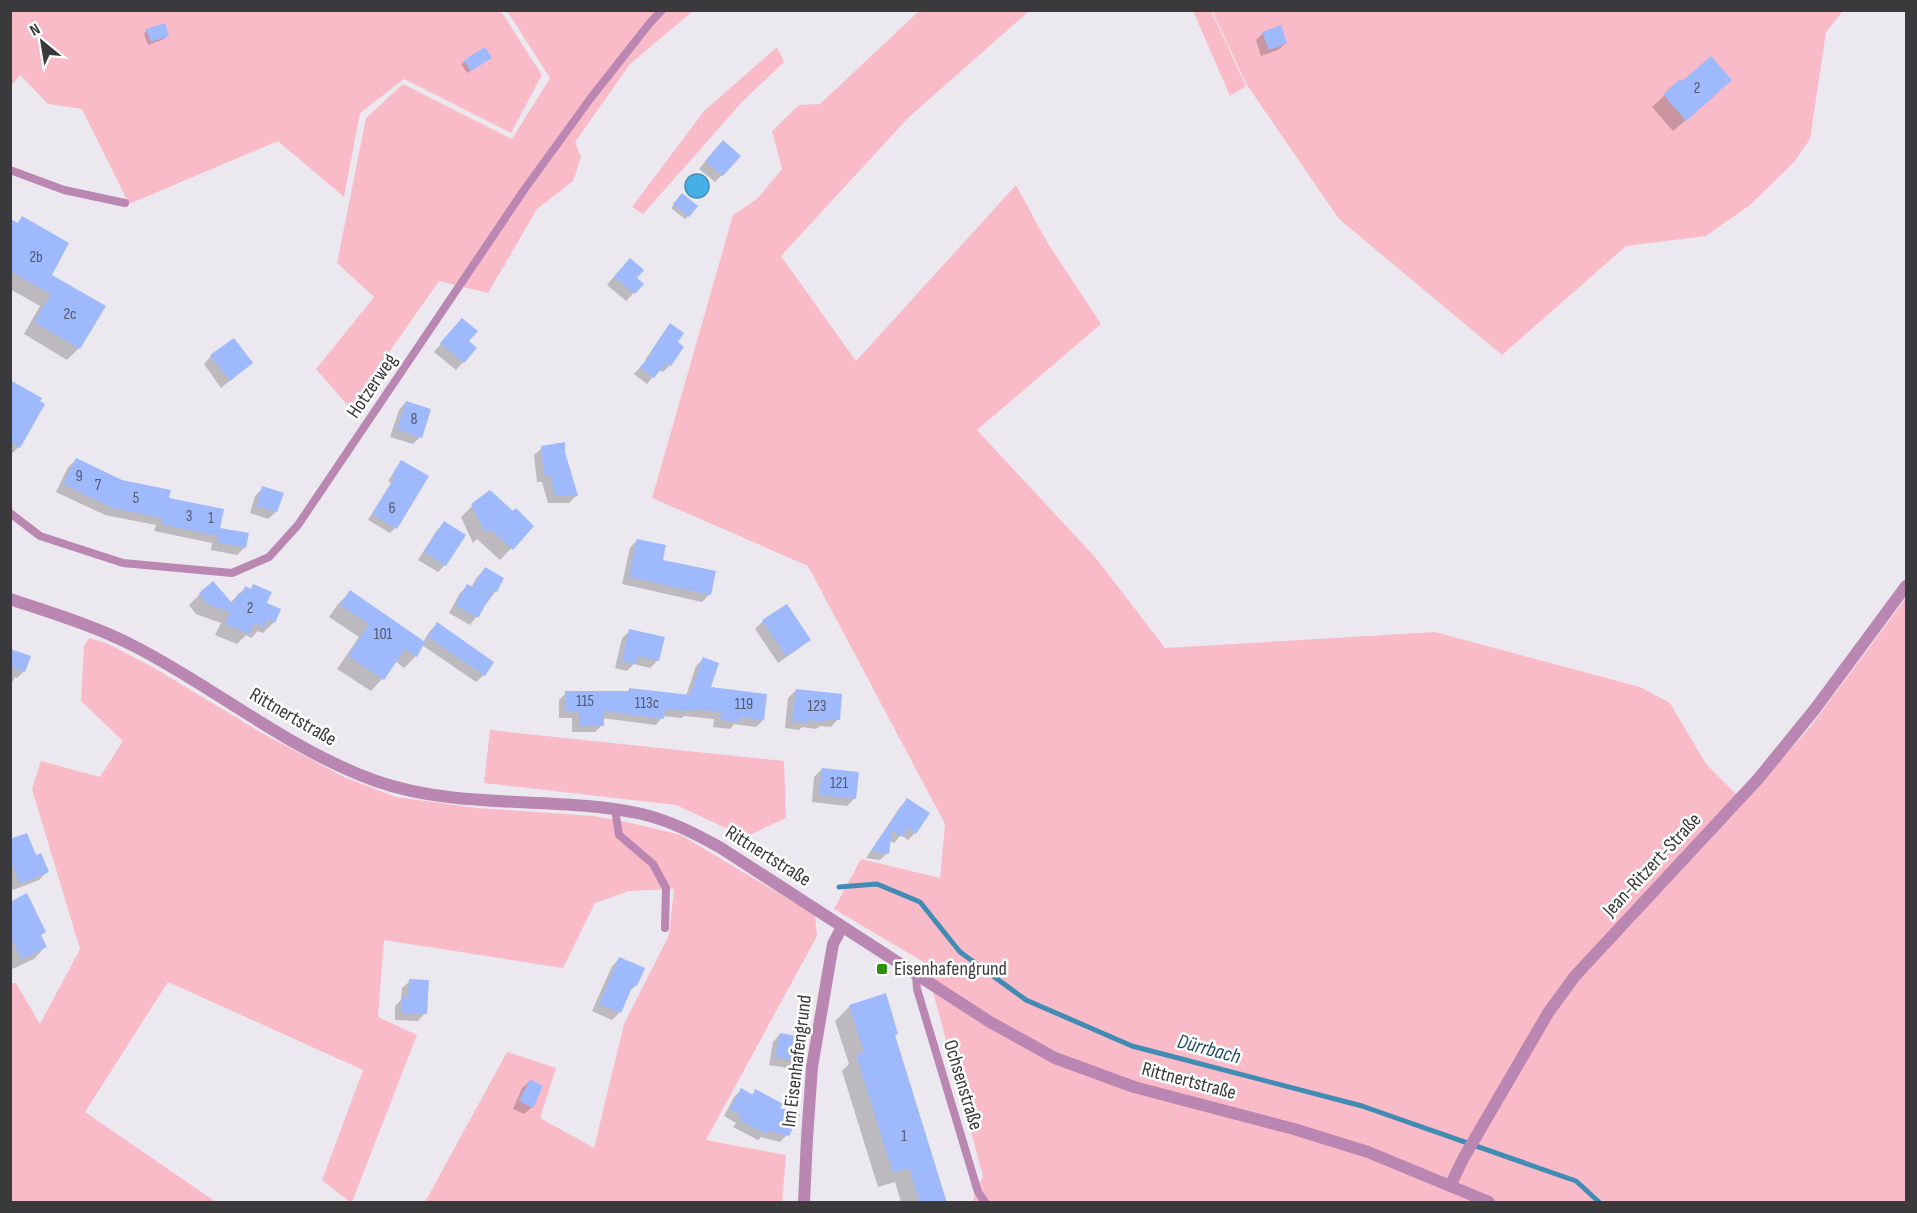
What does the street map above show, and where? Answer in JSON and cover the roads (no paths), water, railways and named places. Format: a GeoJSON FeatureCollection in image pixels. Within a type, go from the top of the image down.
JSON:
{"type":"FeatureCollection","features":[{"type":"Feature","properties":{"kind":"street","name":"Jean-Ritzert-Straße"},"geometry":{"type":"LineString","coordinates":[[1450,1186],[1463,1159],[1548,1013],[1575,976],[1758,779],[1815,709],[1906,586]]}},
{"type":"Feature","properties":{"kind":"street","name":"Rittnertstraße"},"geometry":{"type":"LineString","coordinates":[[10,599],[133,646],[306,748],[341,767],[377,781],[405,790],[437,795],[615,809],[665,821],[693,832],[756,870],[916,976],[1027,1044],[1055,1058],[1134,1087],[1293,1129],[1368,1152],[1489,1203]]}},
{"type":"Feature","properties":{"kind":"street","name":"Im Eisenhafengrund"},"geometry":{"type":"LineString","coordinates":[[804,1203],[812,1067],[833,944],[842,927]]}},
{"type":"Feature","properties":{"kind":"lane","name":"Hotzerweg"},"geometry":{"type":"LineString","coordinates":[[10,513],[40,536],[123,563],[232,573],[269,557],[298,525],[524,190],[590,99],[662,10]]}},
{"type":"Feature","properties":{"kind":"lane"},"geometry":{"type":"LineString","coordinates":[[10,170],[64,190],[125,203]]}},
{"type":"Feature","properties":{"kind":"lane"},"geometry":{"type":"LineString","coordinates":[[615,809],[619,835],[653,864],[666,888],[665,928]]}},
{"type":"Feature","properties":{"kind":"lane","name":"Ochsenstraße"},"geometry":{"type":"LineString","coordinates":[[916,976],[917,989],[978,1192],[985,1203]]}},
{"type":"Feature","properties":{"kind":"water"},"geometry":{"type":"Polygon","coordinates":[[[697,174],[702,175],[708,181],[708,191],[702,197],[697,198],[692,197],[686,191],[685,186],[686,181],[692,175],[697,174]]]}},
{"type":"Feature","properties":{"kind":"waterway","name":"Dürrbach"},"geometry":{"type":"LineString","coordinates":[[839,887],[877,884],[920,902],[960,952],[1026,1000],[1132,1046],[1362,1106],[1576,1181],[1599,1202]]}},
{"type":"Feature","properties":{"kind":"place","name":"Eisenhafengrund"},"geometry":{"type":"Point","coordinates":[882,969]}}]}
